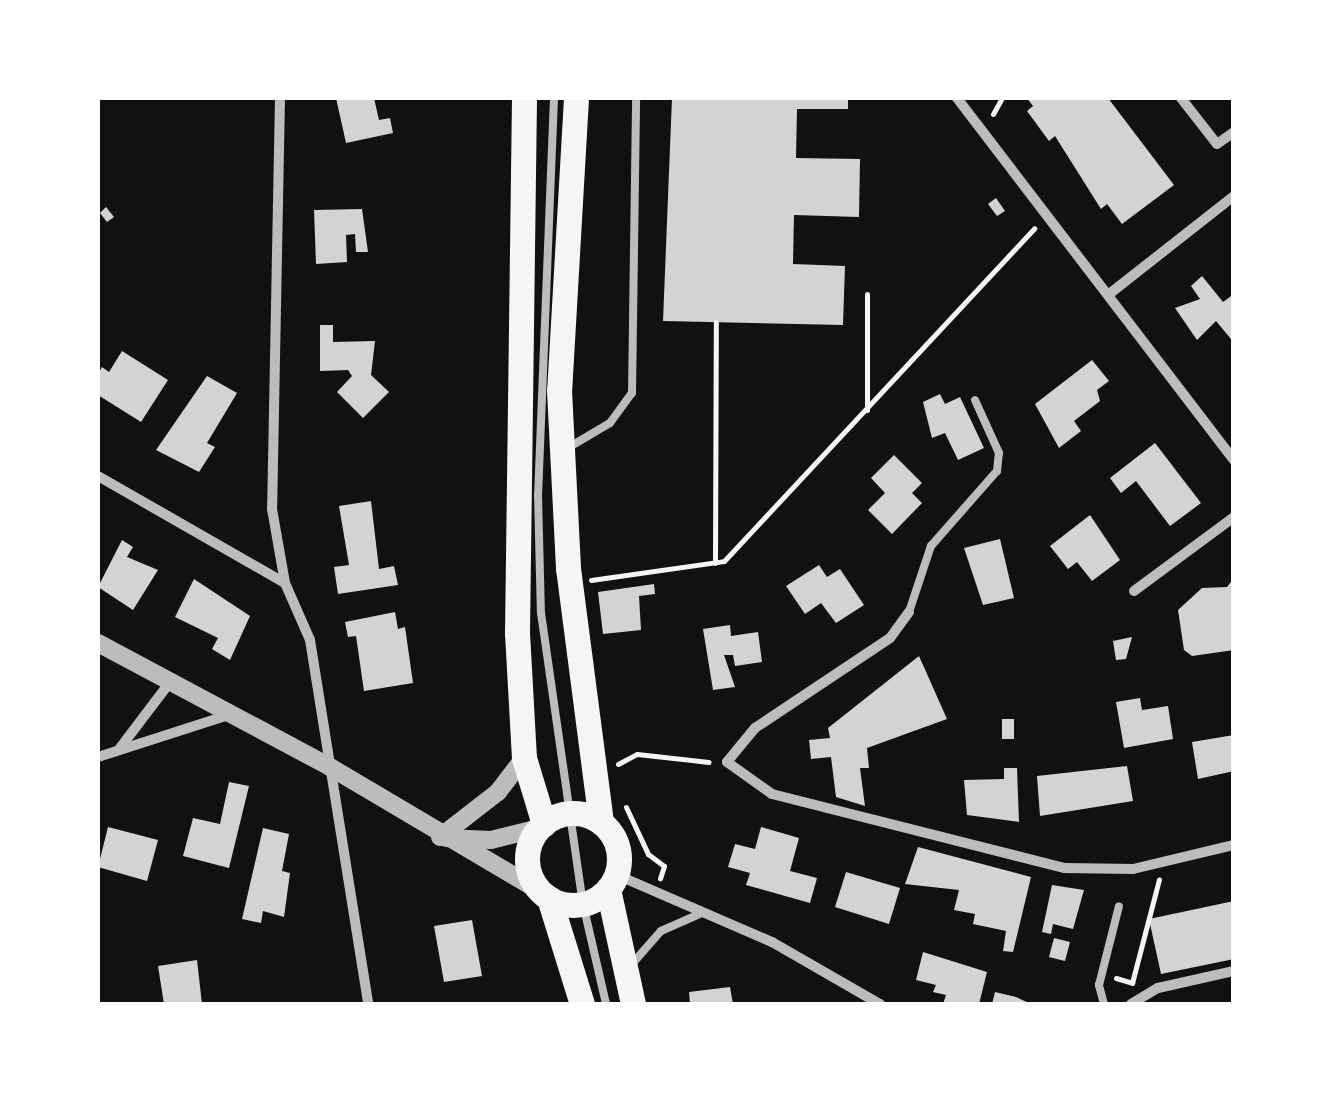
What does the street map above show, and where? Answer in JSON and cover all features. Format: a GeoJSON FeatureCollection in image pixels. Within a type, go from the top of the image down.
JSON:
{"type":"FeatureCollection","features":[{"type":"Feature","properties":{"kind":"main road"},"geometry":{"type":"LineString","coordinates":[[524,98],[517,614],[524,758],[542,826],[528,863],[546,895],[582,1004]]}},
{"type":"Feature","properties":{"kind":"main road"},"geometry":{"type":"LineString","coordinates":[[576,98],[559,390],[562,451],[570,578],[601,822],[618,846],[612,882],[633,1004]]}},
{"type":"Feature","properties":{"kind":"main road"},"geometry":{"type":"LineString","coordinates":[[542,826],[569,813],[601,822]]}},
{"type":"Feature","properties":{"kind":"main road"},"geometry":{"type":"LineString","coordinates":[[546,895],[583,904],[612,882]]}},
{"type":"Feature","properties":{"kind":"street"},"geometry":{"type":"LineString","coordinates":[[280,98],[272,509],[285,584],[310,640],[368,1004]]}},
{"type":"Feature","properties":{"kind":"street"},"geometry":{"type":"LineString","coordinates":[[1181,98],[1216,144],[1234,132]]}},
{"type":"Feature","properties":{"kind":"street"},"geometry":{"type":"LineString","coordinates":[[964,100],[1234,460]]}},
{"type":"Feature","properties":{"kind":"street"},"geometry":{"type":"LineString","coordinates":[[1108,295],[1234,196]]}},
{"type":"Feature","properties":{"kind":"street"},"geometry":{"type":"LineString","coordinates":[[98,476],[285,584]]}},
{"type":"Feature","properties":{"kind":"street"},"geometry":{"type":"LineString","coordinates":[[1134,591],[1234,517]]}},
{"type":"Feature","properties":{"kind":"street"},"geometry":{"type":"LineString","coordinates":[[909,612],[890,638],[755,728],[727,762],[772,794],[1064,868],[1132,869],[1234,845]]}},
{"type":"Feature","properties":{"kind":"street"},"geometry":{"type":"LineString","coordinates":[[98,643],[167,686],[330,767],[440,838],[546,895]]}},
{"type":"Feature","properties":{"kind":"street"},"geometry":{"type":"LineString","coordinates":[[120,749],[167,686]]}},
{"type":"Feature","properties":{"kind":"street"},"geometry":{"type":"LineString","coordinates":[[98,757],[230,715]]}},
{"type":"Feature","properties":{"kind":"street"},"geometry":{"type":"LineString","coordinates":[[440,838],[498,792],[524,758]]}},
{"type":"Feature","properties":{"kind":"street"},"geometry":{"type":"LineString","coordinates":[[440,838],[491,840],[542,826]]}},
{"type":"Feature","properties":{"kind":"street"},"geometry":{"type":"LineString","coordinates":[[612,882],[704,912],[772,942],[880,1004]]}},
{"type":"Feature","properties":{"kind":"street"},"geometry":{"type":"LineString","coordinates":[[1131,1004],[1158,988],[1234,971]]}},
{"type":"Feature","properties":{"kind":"lane"},"geometry":{"type":"LineString","coordinates":[[554,98],[538,494],[541,613],[583,904],[606,1004]]}},
{"type":"Feature","properties":{"kind":"lane"},"geometry":{"type":"LineString","coordinates":[[562,451],[610,424],[632,393],[636,98]]}},
{"type":"Feature","properties":{"kind":"lane"},"geometry":{"type":"LineString","coordinates":[[909,612],[930,546],[996,471],[999,453],[975,400]]}},
{"type":"Feature","properties":{"kind":"lane"},"geometry":{"type":"LineString","coordinates":[[1104,1004],[1102,974],[1119,906]]}},
{"type":"Feature","properties":{"kind":"lane"},"geometry":{"type":"LineString","coordinates":[[626,972],[661,931],[704,912]]}},
{"type":"Feature","properties":{"kind":"path"},"geometry":{"type":"LineString","coordinates":[[570,578],[724,562],[867,412],[1046,214]]}},
{"type":"Feature","properties":{"kind":"path"},"geometry":{"type":"LineString","coordinates":[[867,294],[867,412]]}},
{"type":"Feature","properties":{"kind":"path"},"geometry":{"type":"LineString","coordinates":[[715,562],[716,322]]}},
{"type":"Feature","properties":{"kind":"path"},"geometry":{"type":"LineString","coordinates":[[608,748],[614,780]]}},
{"type":"Feature","properties":{"kind":"path"},"geometry":{"type":"LineString","coordinates":[[612,766],[637,754],[682,764],[727,762]]}},
{"type":"Feature","properties":{"kind":"path"},"geometry":{"type":"LineString","coordinates":[[623,800],[648,854],[664,866],[655,894]]}},
{"type":"Feature","properties":{"kind":"path"},"geometry":{"type":"LineString","coordinates":[[1102,974],[1132,983],[1162,862]]}},
{"type":"Feature","properties":{"kind":"building"},"geometry":{"type":"Polygon","coordinates":[[[336,98],[374,98],[379,120],[390,118],[393,133],[346,143],[336,98]]]}},
{"type":"Feature","properties":{"kind":"building"},"geometry":{"type":"Polygon","coordinates":[[[672,98],[848,98],[848,109],[797,109],[796,158],[860,159],[859,217],[794,215],[793,264],[845,266],[843,325],[663,321],[672,98]]]}},
{"type":"Feature","properties":{"kind":"building"},"geometry":{"type":"Polygon","coordinates":[[[1027,98],[1108,98],[1174,185],[1122,224],[1107,204],[1101,209],[1055,136],[1049,141],[1027,111],[1033,106],[1027,98]]]}},
{"type":"Feature","properties":{"kind":"building"},"geometry":{"type":"Polygon","coordinates":[[[996,198],[1005,211],[997,216],[988,204],[996,198]]]}},
{"type":"Feature","properties":{"kind":"building"},"geometry":{"type":"Polygon","coordinates":[[[106,207],[114,217],[107,222],[100,213],[106,207]]]}},
{"type":"Feature","properties":{"kind":"building"},"geometry":{"type":"Polygon","coordinates":[[[362,209],[368,252],[356,252],[355,234],[346,235],[347,262],[316,264],[314,210],[362,209]]]}},
{"type":"Feature","properties":{"kind":"building"},"geometry":{"type":"Polygon","coordinates":[[[1202,276],[1223,302],[1234,294],[1231,339],[1216,321],[1197,340],[1175,308],[1200,299],[1191,286],[1202,276]]]}},
{"type":"Feature","properties":{"kind":"building"},"geometry":{"type":"Polygon","coordinates":[[[320,325],[333,325],[333,342],[375,341],[371,375],[389,392],[363,418],[337,392],[352,376],[348,370],[320,371],[320,325]]]}},
{"type":"Feature","properties":{"kind":"building"},"geometry":{"type":"Polygon","coordinates":[[[122,351],[168,380],[141,422],[98,395],[98,374],[102,367],[109,372],[122,351]]]}},
{"type":"Feature","properties":{"kind":"building"},"geometry":{"type":"Polygon","coordinates":[[[1092,360],[1109,381],[1097,390],[1100,401],[1074,421],[1081,431],[1059,448],[1035,404],[1092,360]]]}},
{"type":"Feature","properties":{"kind":"building"},"geometry":{"type":"Polygon","coordinates":[[[207,376],[237,393],[207,443],[215,447],[199,472],[156,450],[207,376]]]}},
{"type":"Feature","properties":{"kind":"building"},"geometry":{"type":"Polygon","coordinates":[[[940,394],[945,404],[960,397],[984,448],[958,460],[945,433],[932,438],[923,402],[940,394]]]}},
{"type":"Feature","properties":{"kind":"building"},"geometry":{"type":"Polygon","coordinates":[[[1155,443],[1201,503],[1170,526],[1136,481],[1121,493],[1110,478],[1155,443]]]}},
{"type":"Feature","properties":{"kind":"building"},"geometry":{"type":"Polygon","coordinates":[[[894,455],[922,483],[912,493],[922,503],[892,534],[868,510],[885,493],[871,478],[894,455]]]}},
{"type":"Feature","properties":{"kind":"building"},"geometry":{"type":"Polygon","coordinates":[[[371,501],[379,569],[394,566],[398,585],[338,594],[334,567],[349,565],[339,506],[371,501]]]}},
{"type":"Feature","properties":{"kind":"building"},"geometry":{"type":"Polygon","coordinates":[[[1090,515],[1120,560],[1092,581],[1077,562],[1068,569],[1050,546],[1090,515]]]}},
{"type":"Feature","properties":{"kind":"building"},"geometry":{"type":"Polygon","coordinates":[[[1000,539],[1014,598],[983,605],[964,548],[1000,539]]]}},
{"type":"Feature","properties":{"kind":"building"},"geometry":{"type":"Polygon","coordinates":[[[122,540],[133,547],[127,557],[158,570],[133,610],[98,587],[122,540]]]}},
{"type":"Feature","properties":{"kind":"building"},"geometry":{"type":"Polygon","coordinates":[[[819,565],[827,577],[840,569],[864,605],[836,623],[821,603],[805,614],[786,586],[819,565]]]}},
{"type":"Feature","properties":{"kind":"building"},"geometry":{"type":"Polygon","coordinates":[[[1234,578],[1234,650],[1192,656],[1184,650],[1178,610],[1202,588],[1227,587],[1234,578]]]}},
{"type":"Feature","properties":{"kind":"building"},"geometry":{"type":"Polygon","coordinates":[[[194,579],[250,616],[230,660],[212,649],[218,638],[175,617],[194,579]]]}},
{"type":"Feature","properties":{"kind":"building"},"geometry":{"type":"Polygon","coordinates":[[[654,584],[655,594],[639,596],[641,630],[603,634],[598,592],[654,584]]]}},
{"type":"Feature","properties":{"kind":"building"},"geometry":{"type":"Polygon","coordinates":[[[395,612],[398,629],[405,627],[413,683],[364,691],[356,636],[348,637],[345,622],[395,612]]]}},
{"type":"Feature","properties":{"kind":"building"},"geometry":{"type":"Polygon","coordinates":[[[730,625],[731,636],[758,632],[762,662],[735,666],[733,655],[724,655],[735,687],[713,690],[703,629],[730,625]]]}},
{"type":"Feature","properties":{"kind":"building"},"geometry":{"type":"Polygon","coordinates":[[[1132,637],[1126,659],[1116,660],[1113,641],[1132,637]]]}},
{"type":"Feature","properties":{"kind":"building"},"geometry":{"type":"Polygon","coordinates":[[[919,656],[947,719],[867,748],[869,768],[860,768],[865,806],[836,797],[831,757],[811,759],[809,740],[830,738],[828,728],[919,656]]]}},
{"type":"Feature","properties":{"kind":"building"},"geometry":{"type":"Polygon","coordinates":[[[1140,698],[1142,710],[1168,706],[1173,739],[1124,748],[1116,702],[1140,698]]]}},
{"type":"Feature","properties":{"kind":"building"},"geometry":{"type":"Polygon","coordinates":[[[1002,719],[1014,719],[1014,739],[1002,739],[1002,719]]]}},
{"type":"Feature","properties":{"kind":"building"},"geometry":{"type":"Polygon","coordinates":[[[1234,735],[1234,771],[1198,779],[1192,742],[1234,735]]]}},
{"type":"Feature","properties":{"kind":"building"},"geometry":{"type":"Polygon","coordinates":[[[1127,766],[1133,801],[1040,816],[1037,776],[1127,766]]]}},
{"type":"Feature","properties":{"kind":"building"},"geometry":{"type":"Polygon","coordinates":[[[1004,768],[1017,768],[1019,822],[967,815],[964,780],[1004,779],[1004,768]]]}},
{"type":"Feature","properties":{"kind":"building"},"geometry":{"type":"Polygon","coordinates":[[[229,782],[249,786],[229,868],[183,856],[193,818],[220,824],[229,782]]]}},
{"type":"Feature","properties":{"kind":"building"},"geometry":{"type":"Polygon","coordinates":[[[108,827],[158,840],[147,881],[98,867],[108,827]]]}},
{"type":"Feature","properties":{"kind":"building"},"geometry":{"type":"Polygon","coordinates":[[[761,827],[799,838],[790,871],[817,878],[810,903],[746,885],[750,873],[728,867],[735,844],[755,849],[761,827]]]}},
{"type":"Feature","properties":{"kind":"building"},"geometry":{"type":"Polygon","coordinates":[[[263,828],[289,834],[282,871],[290,873],[284,917],[263,911],[261,923],[242,919],[263,828]]]}},
{"type":"Feature","properties":{"kind":"building"},"geometry":{"type":"Polygon","coordinates":[[[918,847],[1031,877],[1013,952],[1003,951],[1006,931],[973,924],[975,914],[954,910],[959,890],[905,884],[918,847]]]}},
{"type":"Feature","properties":{"kind":"building"},"geometry":{"type":"Polygon","coordinates":[[[846,872],[900,888],[889,924],[835,907],[846,872]]]}},
{"type":"Feature","properties":{"kind":"building"},"geometry":{"type":"Polygon","coordinates":[[[1052,885],[1084,890],[1073,929],[1053,924],[1051,934],[1042,932],[1052,885]]]}},
{"type":"Feature","properties":{"kind":"building"},"geometry":{"type":"Polygon","coordinates":[[[1234,901],[1234,959],[1161,974],[1149,919],[1234,901]]]}},
{"type":"Feature","properties":{"kind":"building"},"geometry":{"type":"Polygon","coordinates":[[[472,920],[482,976],[444,982],[434,926],[472,920]]]}},
{"type":"Feature","properties":{"kind":"building"},"geometry":{"type":"Polygon","coordinates":[[[1054,938],[1070,942],[1065,961],[1049,957],[1054,938]]]}},
{"type":"Feature","properties":{"kind":"building"},"geometry":{"type":"Polygon","coordinates":[[[923,952],[987,972],[979,1004],[943,1004],[946,995],[933,992],[936,985],[916,980],[923,952]]]}},
{"type":"Feature","properties":{"kind":"building"},"geometry":{"type":"Polygon","coordinates":[[[197,960],[202,1004],[164,1004],[158,966],[197,960]]]}},
{"type":"Feature","properties":{"kind":"building"},"geometry":{"type":"Polygon","coordinates":[[[730,987],[733,1004],[690,1004],[689,992],[730,987]]]}},
{"type":"Feature","properties":{"kind":"building"},"geometry":{"type":"Polygon","coordinates":[[[995,992],[1016,997],[1031,1004],[992,1004],[995,992]]]}}]}
